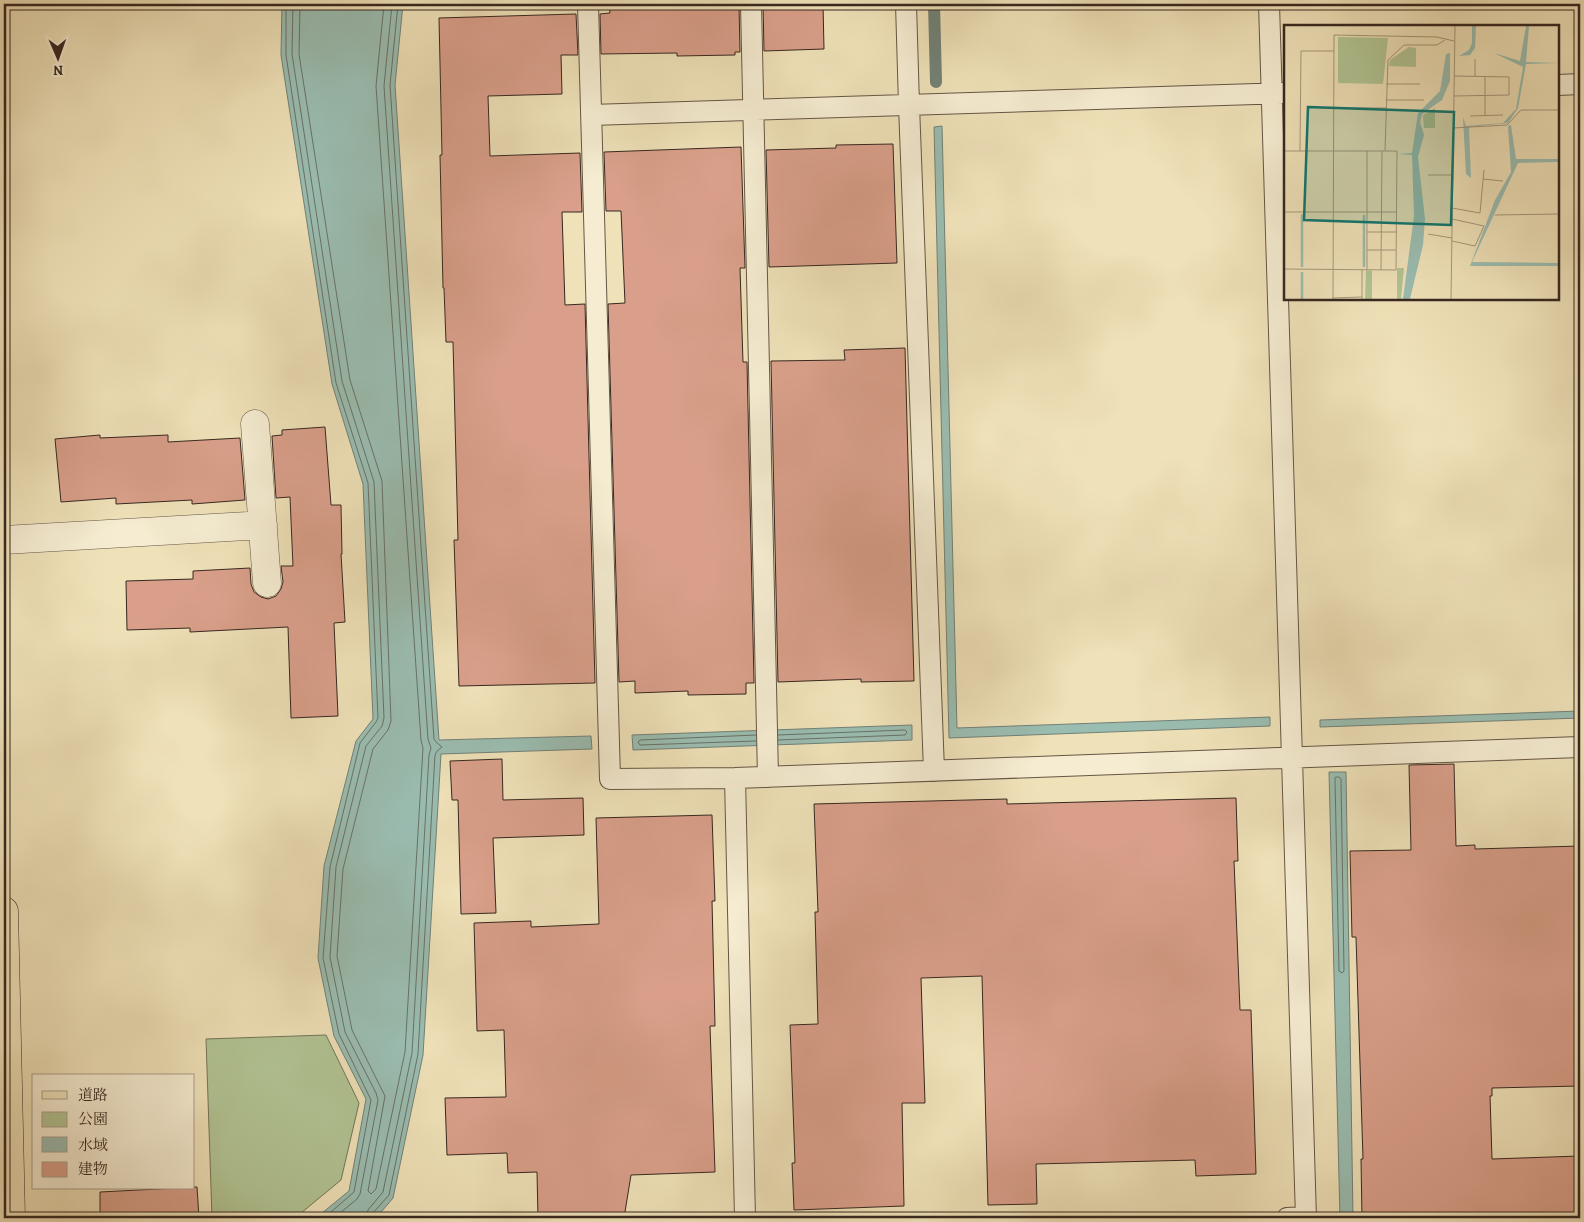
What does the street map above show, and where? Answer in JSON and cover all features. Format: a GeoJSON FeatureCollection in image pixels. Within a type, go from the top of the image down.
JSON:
{"type":"FeatureCollection","features":[{"type":"Feature","properties":{"kind":"main road"},"geometry":{"type":"LineString","coordinates":[[4,911],[5,1043],[11,1218]]}},
{"type":"Feature","properties":{"kind":"street"},"geometry":{"type":"LineString","coordinates":[[255,424],[267,583]]}},
{"type":"Feature","properties":{"kind":"street"},"geometry":{"type":"LineString","coordinates":[[4,540],[263,525]]}},
{"type":"Feature","properties":{"kind":"lane"},"geometry":{"type":"LineString","coordinates":[[588,4],[610,779],[734,778],[1580,747]]}},
{"type":"Feature","properties":{"kind":"lane"},"geometry":{"type":"LineString","coordinates":[[751,4],[768,776]]}},
{"type":"Feature","properties":{"kind":"lane"},"geometry":{"type":"LineString","coordinates":[[906,4],[934,771]]}},
{"type":"Feature","properties":{"kind":"lane"},"geometry":{"type":"LineString","coordinates":[[1269,4],[1278,94],[1299,1218]]}},
{"type":"Feature","properties":{"kind":"lane"},"geometry":{"type":"LineString","coordinates":[[1559,85],[1580,84]]}},
{"type":"Feature","properties":{"kind":"lane"},"geometry":{"type":"LineString","coordinates":[[591,115],[1278,94]]}},
{"type":"Feature","properties":{"kind":"lane"},"geometry":{"type":"LineString","coordinates":[[734,778],[745,1218]]}},
{"type":"Feature","properties":{"kind":"green space"},"geometry":{"type":"Polygon","coordinates":[[[326,1035],[359,1103],[341,1180],[295,1218],[212,1218],[206,1039],[326,1035]]]}},
{"type":"Feature","properties":{"kind":"water"},"geometry":{"type":"Polygon","coordinates":[[[282,4],[403,4],[395,85],[439,740],[591,736],[592,749],[441,754],[423,1055],[393,1198],[376,1218],[316,1218],[349,1191],[366,1099],[334,1036],[318,958],[324,866],[356,741],[373,719],[363,484],[332,384],[281,55],[282,4]]]}},
{"type":"Feature","properties":{"kind":"water"},"geometry":{"type":"Polygon","coordinates":[[[942,126],[957,728],[1270,717],[1270,726],[949,738],[934,127],[942,126]]]}},
{"type":"Feature","properties":{"kind":"water"},"geometry":{"type":"Polygon","coordinates":[[[1580,711],[1580,718],[1320,727],[1320,720],[1580,711]]]}},
{"type":"Feature","properties":{"kind":"water"},"geometry":{"type":"Polygon","coordinates":[[[912,725],[912,740],[633,750],[632,735],[912,725]]]}},
{"type":"Feature","properties":{"kind":"water"},"geometry":{"type":"Polygon","coordinates":[[[1329,772],[1346,772],[1353,1218],[1340,1218],[1329,772]]]}},
{"type":"Feature","properties":{"kind":"building"},"geometry":{"type":"Polygon","coordinates":[[[609,4],[739,4],[740,52],[735,52],[735,55],[677,56],[677,53],[601,54],[600,14],[610,13],[609,4]]]}},
{"type":"Feature","properties":{"kind":"building"},"geometry":{"type":"Polygon","coordinates":[[[763,4],[823,4],[824,49],[764,51],[763,4]]]}},
{"type":"Feature","properties":{"kind":"building"},"geometry":{"type":"Polygon","coordinates":[[[576,14],[578,55],[561,55],[562,94],[488,96],[490,156],[580,153],[582,212],[562,212],[565,305],[585,304],[595,683],[459,686],[454,540],[458,540],[453,342],[446,342],[443,288],[439,18],[576,14]]]}},
{"type":"Feature","properties":{"kind":"building"},"geometry":{"type":"Polygon","coordinates":[[[893,144],[897,263],[769,267],[766,150],[836,148],[836,145],[893,144]]]}},
{"type":"Feature","properties":{"kind":"building"},"geometry":{"type":"Polygon","coordinates":[[[741,147],[745,268],[740,268],[743,362],[747,362],[754,683],[746,683],[746,694],[688,695],[688,691],[635,693],[635,681],[619,682],[608,304],[625,303],[621,211],[606,211],[604,152],[741,147]]]}},
{"type":"Feature","properties":{"kind":"building"},"geometry":{"type":"Polygon","coordinates":[[[905,348],[914,681],[861,682],[861,679],[778,682],[771,361],[845,360],[844,350],[905,348]]]}},
{"type":"Feature","properties":{"kind":"building"},"geometry":{"type":"Polygon","coordinates":[[[325,427],[331,505],[341,505],[341,554],[345,622],[334,623],[338,716],[291,718],[288,627],[190,632],[190,628],[127,630],[126,581],[193,579],[193,571],[250,568],[251,584],[254,592],[268,599],[276,596],[283,582],[281,566],[293,566],[290,497],[276,498],[272,436],[282,435],[282,430],[325,427]]]}},
{"type":"Feature","properties":{"kind":"building"},"geometry":{"type":"Polygon","coordinates":[[[100,435],[100,438],[168,435],[168,442],[240,438],[245,500],[192,504],[192,500],[116,504],[116,498],[61,502],[55,439],[100,435]]]}},
{"type":"Feature","properties":{"kind":"building"},"geometry":{"type":"Polygon","coordinates":[[[502,759],[503,800],[583,798],[584,835],[493,838],[496,913],[461,914],[458,800],[452,800],[450,761],[502,759]]]}},
{"type":"Feature","properties":{"kind":"building"},"geometry":{"type":"Polygon","coordinates":[[[1454,764],[1456,846],[1475,845],[1475,849],[1580,846],[1580,1086],[1492,1088],[1492,1096],[1490,1096],[1492,1159],[1580,1156],[1580,1218],[1362,1218],[1361,1159],[1363,1159],[1356,937],[1352,937],[1350,851],[1411,850],[1409,765],[1454,764]]]}},
{"type":"Feature","properties":{"kind":"building"},"geometry":{"type":"Polygon","coordinates":[[[1236,798],[1238,861],[1234,861],[1240,1010],[1251,1010],[1256,1174],[1196,1176],[1195,1160],[1036,1164],[1037,1204],[988,1205],[982,976],[921,978],[925,1103],[902,1103],[904,1206],[794,1210],[792,1163],[795,1163],[790,1025],[818,1024],[815,912],[818,912],[814,804],[1007,799],[1007,804],[1236,798]]]}},
{"type":"Feature","properties":{"kind":"building"},"geometry":{"type":"Polygon","coordinates":[[[712,815],[715,901],[712,901],[715,1026],[710,1026],[715,1172],[631,1175],[624,1218],[538,1218],[537,1172],[508,1173],[507,1153],[447,1155],[445,1098],[506,1097],[504,1030],[477,1031],[474,923],[531,921],[531,927],[599,924],[596,818],[712,815]]]}},
{"type":"Feature","properties":{"kind":"building"},"geometry":{"type":"Polygon","coordinates":[[[195,1187],[197,1187],[199,1218],[100,1218],[100,1192],[195,1190],[195,1187]]]}},
{"type":"Feature","properties":{"kind":"waterway"},"geometry":{"type":"LineString","coordinates":[[934,4],[936,82]]}}]}
